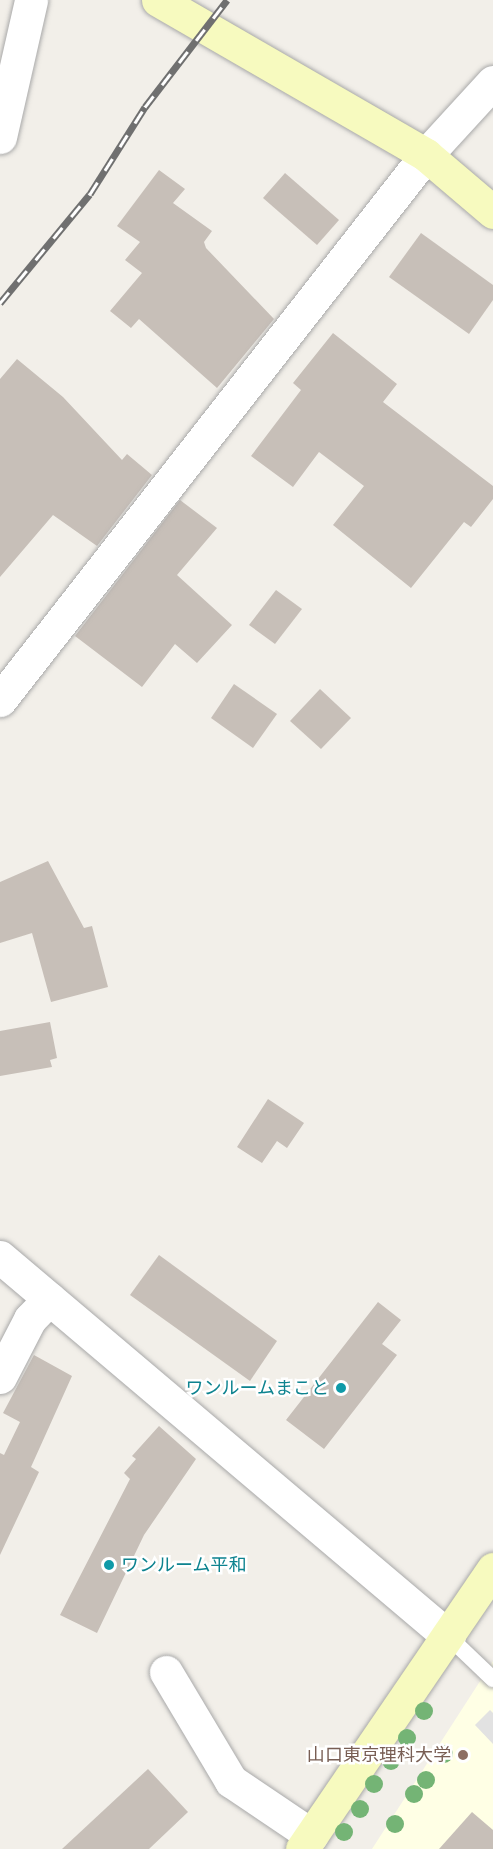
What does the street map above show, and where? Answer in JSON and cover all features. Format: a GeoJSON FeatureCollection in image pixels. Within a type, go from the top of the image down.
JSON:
{"type":"FeatureCollection","features":[{"type":"Feature","properties":{"kind":"street"},"geometry":{"type":"LineString","coordinates":[[0,137],[31,0]]}},
{"type":"Feature","properties":{"kind":"street"},"geometry":{"type":"LineString","coordinates":[[158,0],[426,155],[493,212]]}},
{"type":"Feature","properties":{"kind":"street"},"geometry":{"type":"LineString","coordinates":[[0,700],[426,155],[493,82]]}},
{"type":"Feature","properties":{"kind":"street"},"geometry":{"type":"LineString","coordinates":[[0,1257],[449,1637]]}},
{"type":"Feature","properties":{"kind":"street"},"geometry":{"type":"LineString","coordinates":[[0,1377],[30,1319],[49,1299]]}},
{"type":"Feature","properties":{"kind":"street"},"geometry":{"type":"LineString","coordinates":[[166,1672],[231,1781],[306,1842],[449,1637],[493,1569]]}},
{"type":"Feature","properties":{"kind":"lane"},"geometry":{"type":"LineString","coordinates":[[449,1637],[493,1679]]}},
{"type":"Feature","properties":{"kind":"shaded area","name":"山口東京理科大学"},"geometry":{"type":"Polygon","coordinates":[[[493,1661],[493,1849],[372,1849],[493,1661]]]}},
{"type":"Feature","properties":{"kind":"shaded area"},"geometry":{"type":"Polygon","coordinates":[[[490,1710],[493,1713],[493,1744],[475,1725],[490,1710]]]}},
{"type":"Feature","properties":{"kind":"building"},"geometry":{"type":"Polygon","coordinates":[[[159,170],[185,189],[173,203],[212,231],[204,242],[206,248],[274,319],[217,388],[139,319],[131,328],[110,311],[142,273],[125,260],[140,242],[117,226],[159,170]]]}},
{"type":"Feature","properties":{"kind":"building"},"geometry":{"type":"Polygon","coordinates":[[[285,173],[339,220],[317,245],[263,198],[285,173]]]}},
{"type":"Feature","properties":{"kind":"building"},"geometry":{"type":"Polygon","coordinates":[[[421,233],[493,285],[493,300],[469,334],[389,277],[421,233]]]}},
{"type":"Feature","properties":{"kind":"building"},"geometry":{"type":"Polygon","coordinates":[[[333,333],[397,384],[383,402],[493,486],[493,499],[471,527],[464,522],[411,588],[333,525],[364,486],[319,452],[293,487],[251,456],[301,390],[293,383],[333,333]]]}},
{"type":"Feature","properties":{"kind":"building"},"geometry":{"type":"Polygon","coordinates":[[[17,359],[63,397],[122,460],[127,454],[152,475],[97,546],[53,515],[0,577],[0,379],[17,359]]]}},
{"type":"Feature","properties":{"kind":"building"},"geometry":{"type":"Polygon","coordinates":[[[180,500],[217,528],[177,575],[232,625],[197,663],[175,644],[142,687],[75,636],[180,500]]]}},
{"type":"Feature","properties":{"kind":"building"},"geometry":{"type":"Polygon","coordinates":[[[276,590],[302,609],[275,644],[249,625],[276,590]]]}},
{"type":"Feature","properties":{"kind":"building"},"geometry":{"type":"Polygon","coordinates":[[[234,684],[277,714],[253,748],[211,718],[234,684]]]}},
{"type":"Feature","properties":{"kind":"building"},"geometry":{"type":"Polygon","coordinates":[[[320,689],[351,718],[321,749],[290,721],[320,689]]]}},
{"type":"Feature","properties":{"kind":"building"},"geometry":{"type":"Polygon","coordinates":[[[48,861],[84,928],[92,926],[108,987],[51,1002],[32,933],[0,943],[0,882],[48,861]]]}},
{"type":"Feature","properties":{"kind":"building"},"geometry":{"type":"Polygon","coordinates":[[[50,1022],[57,1058],[50,1060],[52,1067],[0,1076],[0,1031],[50,1022]]]}},
{"type":"Feature","properties":{"kind":"building"},"geometry":{"type":"Polygon","coordinates":[[[268,1099],[304,1123],[287,1148],[277,1141],[262,1163],[237,1147],[268,1099]]]}},
{"type":"Feature","properties":{"kind":"building"},"geometry":{"type":"Polygon","coordinates":[[[159,1255],[277,1341],[250,1381],[130,1295],[159,1255]]]}},
{"type":"Feature","properties":{"kind":"building","name":"ワンルームまこと"},"geometry":{"type":"Polygon","coordinates":[[[378,1302],[401,1320],[382,1344],[397,1355],[324,1449],[286,1420],[378,1302]]]}},
{"type":"Feature","properties":{"kind":"building"},"geometry":{"type":"Polygon","coordinates":[[[34,1355],[72,1376],[31,1467],[39,1472],[0,1555],[0,1453],[4,1455],[20,1422],[3,1413],[34,1355]]]}},
{"type":"Feature","properties":{"kind":"building"},"geometry":{"type":"Polygon","coordinates":[[[159,1426],[196,1459],[144,1535],[97,1633],[60,1615],[130,1479],[124,1473],[136,1459],[132,1456],[159,1426]]]}},
{"type":"Feature","properties":{"kind":"building"},"geometry":{"type":"Polygon","coordinates":[[[148,1769],[188,1812],[149,1849],[62,1849],[148,1769]]]}},
{"type":"Feature","properties":{"kind":"building"},"geometry":{"type":"Polygon","coordinates":[[[472,1812],[493,1830],[493,1849],[439,1849],[472,1812]]]}},
{"type":"Feature","properties":{"kind":"railway"},"geometry":{"type":"LineString","coordinates":[[0,303],[90,194],[145,107],[227,0]]}},
{"type":"Feature","properties":{"kind":"place","name":"ワンルームまこと"},"geometry":{"type":"Point","coordinates":[341,1388]}},
{"type":"Feature","properties":{"kind":"place","name":"ワンルーム平和"},"geometry":{"type":"Point","coordinates":[109,1565]}},
{"type":"Feature","properties":{"kind":"place","name":"山口東京理科大学"},"geometry":{"type":"Point","coordinates":[463,1755]}}]}
